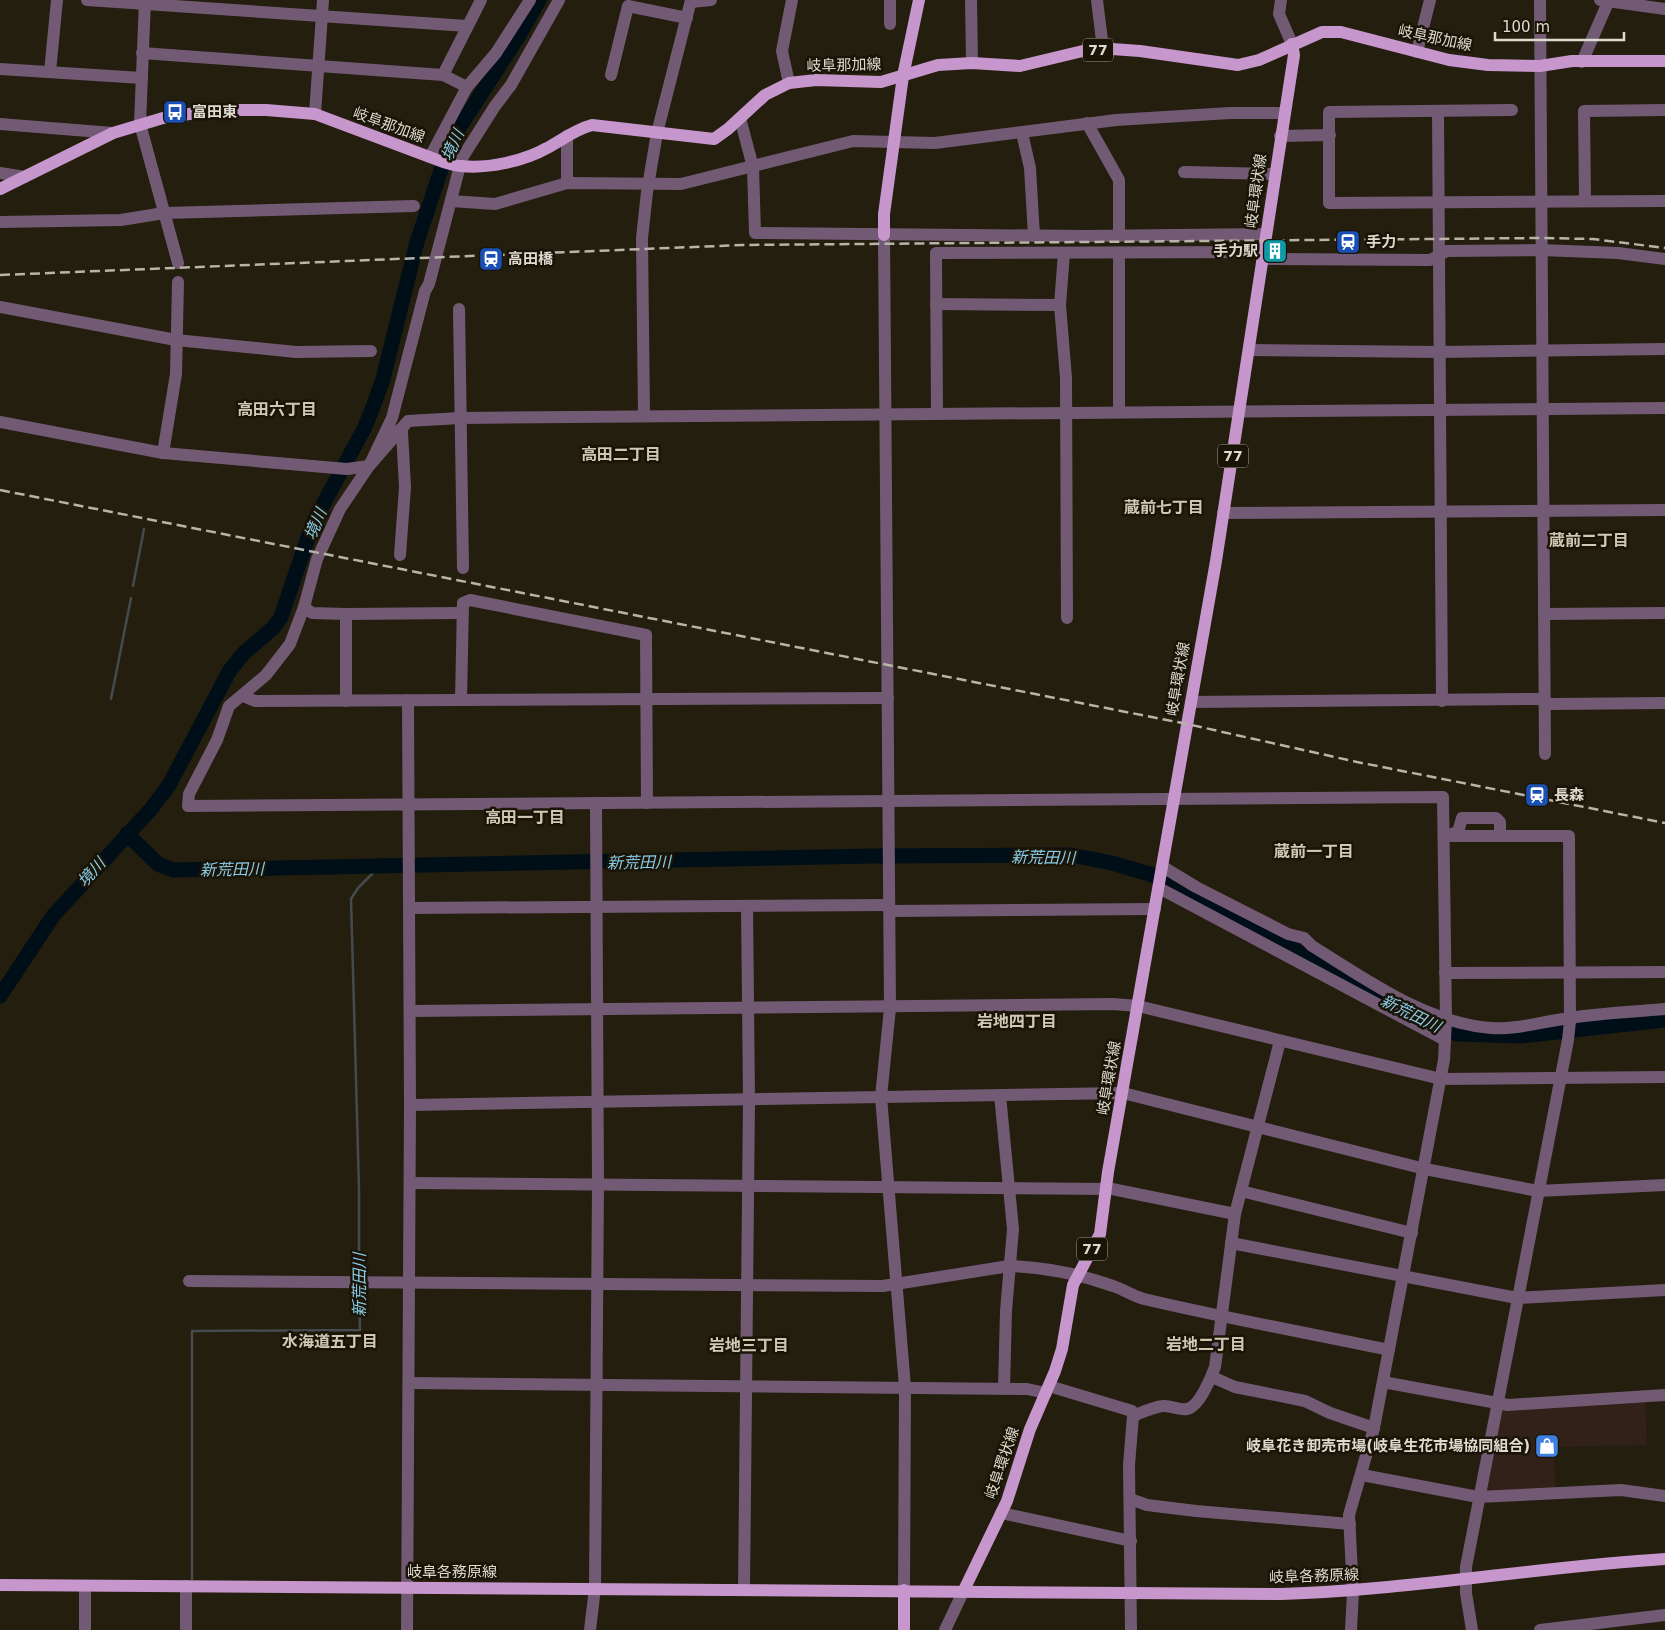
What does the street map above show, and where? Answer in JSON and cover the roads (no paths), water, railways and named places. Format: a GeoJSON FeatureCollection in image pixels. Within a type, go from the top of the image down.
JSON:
{"type":"FeatureCollection","features":[{"type":"Feature","properties":{"kind":"main road"},"geometry":{"type":"LineString","coordinates":[[884,235],[884,214],[893,143],[903,76],[919,0]]}},
{"type":"Feature","properties":{"kind":"main road","name":"岐阜那加線"},"geometry":{"type":"LineString","coordinates":[[1292,44],[1322,32],[1340,32],[1449,60],[1488,65],[1540,66],[1582,62],[1665,61]]}},
{"type":"Feature","properties":{"kind":"main road","name":"77"},"geometry":{"type":"LineString","coordinates":[[903,76],[938,65],[972,63],[1020,66],[1087,50],[1103,49],[1140,51],[1238,65],[1259,60],[1292,44]]}},
{"type":"Feature","properties":{"kind":"main road","name":"岐阜環状線"},"geometry":{"type":"LineString","coordinates":[[963,1592],[1002,1513],[1030,1429],[1048,1390],[1062,1349],[1073,1285],[1077,1274],[1100,1234],[1106,1189],[1175,798],[1240,411],[1280,136],[1294,55],[1292,44]]}},
{"type":"Feature","properties":{"kind":"main road","name":"岐阜那加線"},"geometry":{"type":"LineString","coordinates":[[0,189],[113,133],[140,124],[215,110],[266,110],[315,114],[457,166],[484,166],[518,159],[546,149],[567,136],[592,125],[714,138],[728,129],[764,95],[790,83],[816,80],[881,82],[903,76]]}},
{"type":"Feature","properties":{"kind":"main road","name":"岐阜各務原線"},"geometry":{"type":"LineString","coordinates":[[963,1592],[1280,1594],[1353,1592],[1594,1564],[1665,1559]]}},
{"type":"Feature","properties":{"kind":"main road","name":"岐阜各務原線"},"geometry":{"type":"LineString","coordinates":[[0,1585],[904,1590]]}},
{"type":"Feature","properties":{"kind":"main road"},"geometry":{"type":"LineString","coordinates":[[904,1630],[904,1590],[963,1592]]}},
{"type":"Feature","properties":{"kind":"street"},"geometry":{"type":"LineString","coordinates":[[50,72],[57,0]]}},
{"type":"Feature","properties":{"kind":"street"},"geometry":{"type":"LineString","coordinates":[[87,0],[145,2],[467,26]]}},
{"type":"Feature","properties":{"kind":"street"},"geometry":{"type":"LineString","coordinates":[[315,114],[323,0]]}},
{"type":"Feature","properties":{"kind":"street"},"geometry":{"type":"LineString","coordinates":[[443,75],[481,0]]}},
{"type":"Feature","properties":{"kind":"street"},"geometry":{"type":"LineString","coordinates":[[433,158],[467,87],[496,53],[530,0]]}},
{"type":"Feature","properties":{"kind":"street"},"geometry":{"type":"LineString","coordinates":[[559,0],[511,85],[494,106],[457,166],[451,201],[410,344],[392,418],[340,510],[317,559],[304,607],[290,644],[266,675],[229,706],[217,740],[189,794],[188,806],[1444,797],[1446,1038],[1441,1079],[1374,1428],[1349,1515],[1353,1592],[1351,1630]]}},
{"type":"Feature","properties":{"kind":"street"},"geometry":{"type":"LineString","coordinates":[[644,416],[642,238],[648,185],[657,132],[691,1],[711,0]]}},
{"type":"Feature","properties":{"kind":"street"},"geometry":{"type":"LineString","coordinates":[[790,83],[782,51],[792,0]]}},
{"type":"Feature","properties":{"kind":"street"},"geometry":{"type":"LineString","coordinates":[[890,0],[890,24]]}},
{"type":"Feature","properties":{"kind":"street"},"geometry":{"type":"LineString","coordinates":[[971,0],[972,63]]}},
{"type":"Feature","properties":{"kind":"street"},"geometry":{"type":"LineString","coordinates":[[1097,0],[1103,49]]}},
{"type":"Feature","properties":{"kind":"street"},"geometry":{"type":"LineString","coordinates":[[1282,0],[1279,14],[1292,44]]}},
{"type":"Feature","properties":{"kind":"street"},"geometry":{"type":"LineString","coordinates":[[1417,52],[1430,0]]}},
{"type":"Feature","properties":{"kind":"street"},"geometry":{"type":"LineString","coordinates":[[1540,0],[1539,202],[1541,250],[1544,754]]}},
{"type":"Feature","properties":{"kind":"street"},"geometry":{"type":"LineString","coordinates":[[1582,62],[1606,0],[1665,9]]}},
{"type":"Feature","properties":{"kind":"street"},"geometry":{"type":"LineString","coordinates":[[145,2],[140,124],[178,263]]}},
{"type":"Feature","properties":{"kind":"street"},"geometry":{"type":"LineString","coordinates":[[611,75],[628,6],[687,18]]}},
{"type":"Feature","properties":{"kind":"street"},"geometry":{"type":"LineString","coordinates":[[142,53],[443,75],[467,87]]}},
{"type":"Feature","properties":{"kind":"street"},"geometry":{"type":"LineString","coordinates":[[0,69],[142,78]]}},
{"type":"Feature","properties":{"kind":"street"},"geometry":{"type":"LineString","coordinates":[[1512,110],[1329,112],[1329,203],[1665,200]]}},
{"type":"Feature","properties":{"kind":"street"},"geometry":{"type":"LineString","coordinates":[[1585,201],[1584,110],[1665,110]]}},
{"type":"Feature","properties":{"kind":"street"},"geometry":{"type":"LineString","coordinates":[[1438,112],[1442,701]]}},
{"type":"Feature","properties":{"kind":"street"},"geometry":{"type":"LineString","coordinates":[[451,201],[495,204],[567,183],[681,184],[853,141],[934,143],[1087,123],[1230,113],[1284,113]]}},
{"type":"Feature","properties":{"kind":"street"},"geometry":{"type":"LineString","coordinates":[[740,118],[753,167],[755,233],[1034,236],[1266,234]]}},
{"type":"Feature","properties":{"kind":"street"},"geometry":{"type":"LineString","coordinates":[[1087,123],[1119,180],[1118,236]]}},
{"type":"Feature","properties":{"kind":"street"},"geometry":{"type":"LineString","coordinates":[[0,124],[113,133]]}},
{"type":"Feature","properties":{"kind":"street"},"geometry":{"type":"LineString","coordinates":[[1022,133],[1030,168],[1034,236]]}},
{"type":"Feature","properties":{"kind":"street"},"geometry":{"type":"LineString","coordinates":[[1280,136],[1330,135]]}},
{"type":"Feature","properties":{"kind":"street"},"geometry":{"type":"LineString","coordinates":[[567,136],[567,183]]}},
{"type":"Feature","properties":{"kind":"street"},"geometry":{"type":"LineString","coordinates":[[1184,172],[1275,174]]}},
{"type":"Feature","properties":{"kind":"street"},"geometry":{"type":"LineString","coordinates":[[0,174],[24,177]]}},
{"type":"Feature","properties":{"kind":"street"},"geometry":{"type":"LineString","coordinates":[[0,222],[121,220],[164,213],[414,206]]}},
{"type":"Feature","properties":{"kind":"street"},"geometry":{"type":"LineString","coordinates":[[884,235],[890,1008],[881,1097],[905,1387],[904,1590]]}},
{"type":"Feature","properties":{"kind":"street"},"geometry":{"type":"LineString","coordinates":[[937,413],[936,254],[1119,253],[1430,260],[1447,251],[1541,250],[1618,254],[1665,259]]}},
{"type":"Feature","properties":{"kind":"street"},"geometry":{"type":"LineString","coordinates":[[1064,253],[1060,305],[1066,378],[1067,618]]}},
{"type":"Feature","properties":{"kind":"street"},"geometry":{"type":"LineString","coordinates":[[1119,253],[1119,411]]}},
{"type":"Feature","properties":{"kind":"street"},"geometry":{"type":"LineString","coordinates":[[163,453],[172,407],[178,282]]}},
{"type":"Feature","properties":{"kind":"street"},"geometry":{"type":"LineString","coordinates":[[936,304],[1060,305]]}},
{"type":"Feature","properties":{"kind":"street"},"geometry":{"type":"LineString","coordinates":[[0,307],[176,340],[296,352],[371,351]]}},
{"type":"Feature","properties":{"kind":"street"},"geometry":{"type":"LineString","coordinates":[[459,309],[463,568]]}},
{"type":"Feature","properties":{"kind":"street"},"geometry":{"type":"LineString","coordinates":[[1249,350],[1440,352],[1541,349],[1665,349]]}},
{"type":"Feature","properties":{"kind":"street"},"geometry":{"type":"LineString","coordinates":[[0,422],[163,453],[325,467],[364,467],[404,426],[460,418],[1119,411],[1665,408]]}},
{"type":"Feature","properties":{"kind":"street"},"geometry":{"type":"LineString","coordinates":[[400,555],[405,487],[402,432],[404,426]]}},
{"type":"Feature","properties":{"kind":"street"},"geometry":{"type":"LineString","coordinates":[[1223,513],[1665,510]]}},
{"type":"Feature","properties":{"kind":"street"},"geometry":{"type":"LineString","coordinates":[[461,700],[461,613],[463,603],[470,600],[646,635],[647,803]]}},
{"type":"Feature","properties":{"kind":"street"},"geometry":{"type":"LineString","coordinates":[[304,607],[312,613],[461,613]]}},
{"type":"Feature","properties":{"kind":"street"},"geometry":{"type":"LineString","coordinates":[[1544,614],[1665,613]]}},
{"type":"Feature","properties":{"kind":"street"},"geometry":{"type":"LineString","coordinates":[[346,614],[346,701]]}},
{"type":"Feature","properties":{"kind":"street"},"geometry":{"type":"LineString","coordinates":[[243,696],[255,701],[888,698]]}},
{"type":"Feature","properties":{"kind":"street"},"geometry":{"type":"LineString","coordinates":[[1191,702],[1538,699],[1551,704],[1665,703]]}},
{"type":"Feature","properties":{"kind":"street"},"geometry":{"type":"LineString","coordinates":[[407,1630],[410,1282],[408,700]]}},
{"type":"Feature","properties":{"kind":"street"},"geometry":{"type":"LineString","coordinates":[[590,1630],[595,1588],[597,1384],[596,804]]}},
{"type":"Feature","properties":{"kind":"street"},"geometry":{"type":"LineString","coordinates":[[1444,836],[1458,832],[1462,818],[1496,818],[1500,822],[1500,836]]}},
{"type":"Feature","properties":{"kind":"street"},"geometry":{"type":"LineString","coordinates":[[1444,836],[1569,836],[1570,1019],[1568,1040],[1496,1404],[1466,1567],[1472,1630]]}},
{"type":"Feature","properties":{"kind":"street"},"geometry":{"type":"LineString","coordinates":[[1163,867],[1173,875],[1288,934],[1304,938],[1312,946],[1421,1010],[1467,1024],[1492,1028],[1665,1009]]}},
{"type":"Feature","properties":{"kind":"street"},"geometry":{"type":"LineString","coordinates":[[1159,888],[1446,1038]]}},
{"type":"Feature","properties":{"kind":"street"},"geometry":{"type":"LineString","coordinates":[[410,908],[747,906],[1155,909]]}},
{"type":"Feature","properties":{"kind":"street"},"geometry":{"type":"LineString","coordinates":[[744,1590],[749,1099],[747,906]]}},
{"type":"Feature","properties":{"kind":"street"},"geometry":{"type":"LineString","coordinates":[[1445,973],[1665,972]]}},
{"type":"Feature","properties":{"kind":"street"},"geometry":{"type":"LineString","coordinates":[[410,1011],[890,1008],[1113,1004],[1138,1006],[1441,1079],[1665,1077]]}},
{"type":"Feature","properties":{"kind":"street"},"geometry":{"type":"LineString","coordinates":[[1133,1416],[1166,1405],[1186,1410],[1193,1407],[1212,1377],[1223,1316],[1235,1214],[1280,1041]]}},
{"type":"Feature","properties":{"kind":"street"},"geometry":{"type":"LineString","coordinates":[[410,1105],[1123,1093],[1424,1169],[1538,1191],[1665,1185]]}},
{"type":"Feature","properties":{"kind":"street"},"geometry":{"type":"LineString","coordinates":[[1000,1095],[1014,1237],[1009,1266],[1004,1388]]}},
{"type":"Feature","properties":{"kind":"street"},"geometry":{"type":"LineString","coordinates":[[410,1183],[1106,1189],[1235,1214]]}},
{"type":"Feature","properties":{"kind":"street"},"geometry":{"type":"LineString","coordinates":[[1241,1191],[1412,1233]]}},
{"type":"Feature","properties":{"kind":"street"},"geometry":{"type":"LineString","coordinates":[[1231,1243],[1518,1298],[1665,1290]]}},
{"type":"Feature","properties":{"kind":"street"},"geometry":{"type":"LineString","coordinates":[[189,1282],[897,1286],[1009,1266],[1077,1274],[1114,1286],[1141,1298],[1389,1350]]}},
{"type":"Feature","properties":{"kind":"street"},"geometry":{"type":"LineString","coordinates":[[1212,1377],[1235,1387],[1305,1401],[1330,1413],[1374,1428]]}},
{"type":"Feature","properties":{"kind":"street"},"geometry":{"type":"LineString","coordinates":[[1383,1382],[1508,1405],[1665,1395]]}},
{"type":"Feature","properties":{"kind":"street"},"geometry":{"type":"LineString","coordinates":[[409,1383],[1004,1388],[1048,1390],[1132,1411],[1129,1465],[1131,1630]]}},
{"type":"Feature","properties":{"kind":"street"},"geometry":{"type":"LineString","coordinates":[[1362,1475],[1478,1497],[1621,1490],[1665,1496]]}},
{"type":"Feature","properties":{"kind":"street"},"geometry":{"type":"LineString","coordinates":[[1130,1499],[1147,1505],[1196,1511],[1350,1524]]}},
{"type":"Feature","properties":{"kind":"street"},"geometry":{"type":"LineString","coordinates":[[1002,1513],[1131,1541]]}},
{"type":"Feature","properties":{"kind":"street"},"geometry":{"type":"LineString","coordinates":[[85,1586],[85,1630]]}},
{"type":"Feature","properties":{"kind":"street"},"geometry":{"type":"LineString","coordinates":[[186,1586],[186,1630]]}},
{"type":"Feature","properties":{"kind":"street"},"geometry":{"type":"LineString","coordinates":[[945,1630],[963,1592]]}},
{"type":"Feature","properties":{"kind":"street"},"geometry":{"type":"LineString","coordinates":[[1540,1630],[1639,1624],[1665,1615]]}},
{"type":"Feature","properties":{"kind":"waterway","name":"境川"},"geometry":{"type":"LineString","coordinates":[[0,996],[53,916],[151,809],[169,785],[230,670],[244,653],[274,627],[281,617],[313,523],[364,429],[373,407],[383,379],[417,242],[444,161],[459,128],[518,37],[539,0]]}},
{"type":"Feature","properties":{"kind":"waterway"},"geometry":{"type":"LineString","coordinates":[[133,586],[144,529]]}},
{"type":"Feature","properties":{"kind":"waterway"},"geometry":{"type":"LineString","coordinates":[[111,699],[131,598]]}},
{"type":"Feature","properties":{"kind":"waterway","name":"新荒田川"},"geometry":{"type":"LineString","coordinates":[[127,834],[158,864],[173,870],[872,856],[1071,855],[1112,863],[1153,875],[1295,950],[1424,1022],[1458,1034],[1522,1036],[1665,1020]]}},
{"type":"Feature","properties":{"kind":"waterway","name":"新荒田川"},"geometry":{"type":"LineString","coordinates":[[359,1278],[359,1188],[351,899],[358,888],[380,866]]}},
{"type":"Feature","properties":{"kind":"waterway","name":"新荒田川"},"geometry":{"type":"LineString","coordinates":[[192,1579],[192,1331],[360,1330],[359,1286]]}},
{"type":"Feature","properties":{"kind":"railway"},"geometry":{"type":"LineString","coordinates":[[0,275],[743,245],[1541,238],[1593,239],[1665,248]]}},
{"type":"Feature","properties":{"kind":"railway"},"geometry":{"type":"LineString","coordinates":[[0,490],[1187,724],[1357,762],[1665,823]]}},
{"type":"Feature","properties":{"kind":"place","name":"富田東"},"geometry":{"type":"Point","coordinates":[175,112]}},
{"type":"Feature","properties":{"kind":"place","name":"手力"},"geometry":{"type":"Point","coordinates":[1348,242]}},
{"type":"Feature","properties":{"kind":"place","name":"手力駅"},"geometry":{"type":"Point","coordinates":[1275,251]}},
{"type":"Feature","properties":{"kind":"place","name":"高田橋"},"geometry":{"type":"Point","coordinates":[491,259]}},
{"type":"Feature","properties":{"kind":"place","name":"長森"},"geometry":{"type":"Point","coordinates":[1537,795]}},
{"type":"Feature","properties":{"kind":"place","name":"岐阜花き卸売市場(岐阜生花市場協同組合)"},"geometry":{"type":"Point","coordinates":[1547,1446]}},
{"type":"Feature","properties":{"kind":"district","name":"高田六丁目"},"geometry":{"type":"Point","coordinates":[277,409]}},
{"type":"Feature","properties":{"kind":"district","name":"高田二丁目"},"geometry":{"type":"Point","coordinates":[621,454]}},
{"type":"Feature","properties":{"kind":"district","name":"蔵前七丁目"},"geometry":{"type":"Point","coordinates":[1164,507]}},
{"type":"Feature","properties":{"kind":"district","name":"蔵前二丁目"},"geometry":{"type":"Point","coordinates":[1589,540]}},
{"type":"Feature","properties":{"kind":"district","name":"高田一丁目"},"geometry":{"type":"Point","coordinates":[525,817]}},
{"type":"Feature","properties":{"kind":"district","name":"蔵前一丁目"},"geometry":{"type":"Point","coordinates":[1314,851]}},
{"type":"Feature","properties":{"kind":"district","name":"岩地四丁目"},"geometry":{"type":"Point","coordinates":[1017,1021]}},
{"type":"Feature","properties":{"kind":"district","name":"水海道五丁目"},"geometry":{"type":"Point","coordinates":[330,1341]}},
{"type":"Feature","properties":{"kind":"district","name":"岩地二丁目"},"geometry":{"type":"Point","coordinates":[1206,1344]}},
{"type":"Feature","properties":{"kind":"district","name":"岩地三丁目"},"geometry":{"type":"Point","coordinates":[749,1345]}}]}
